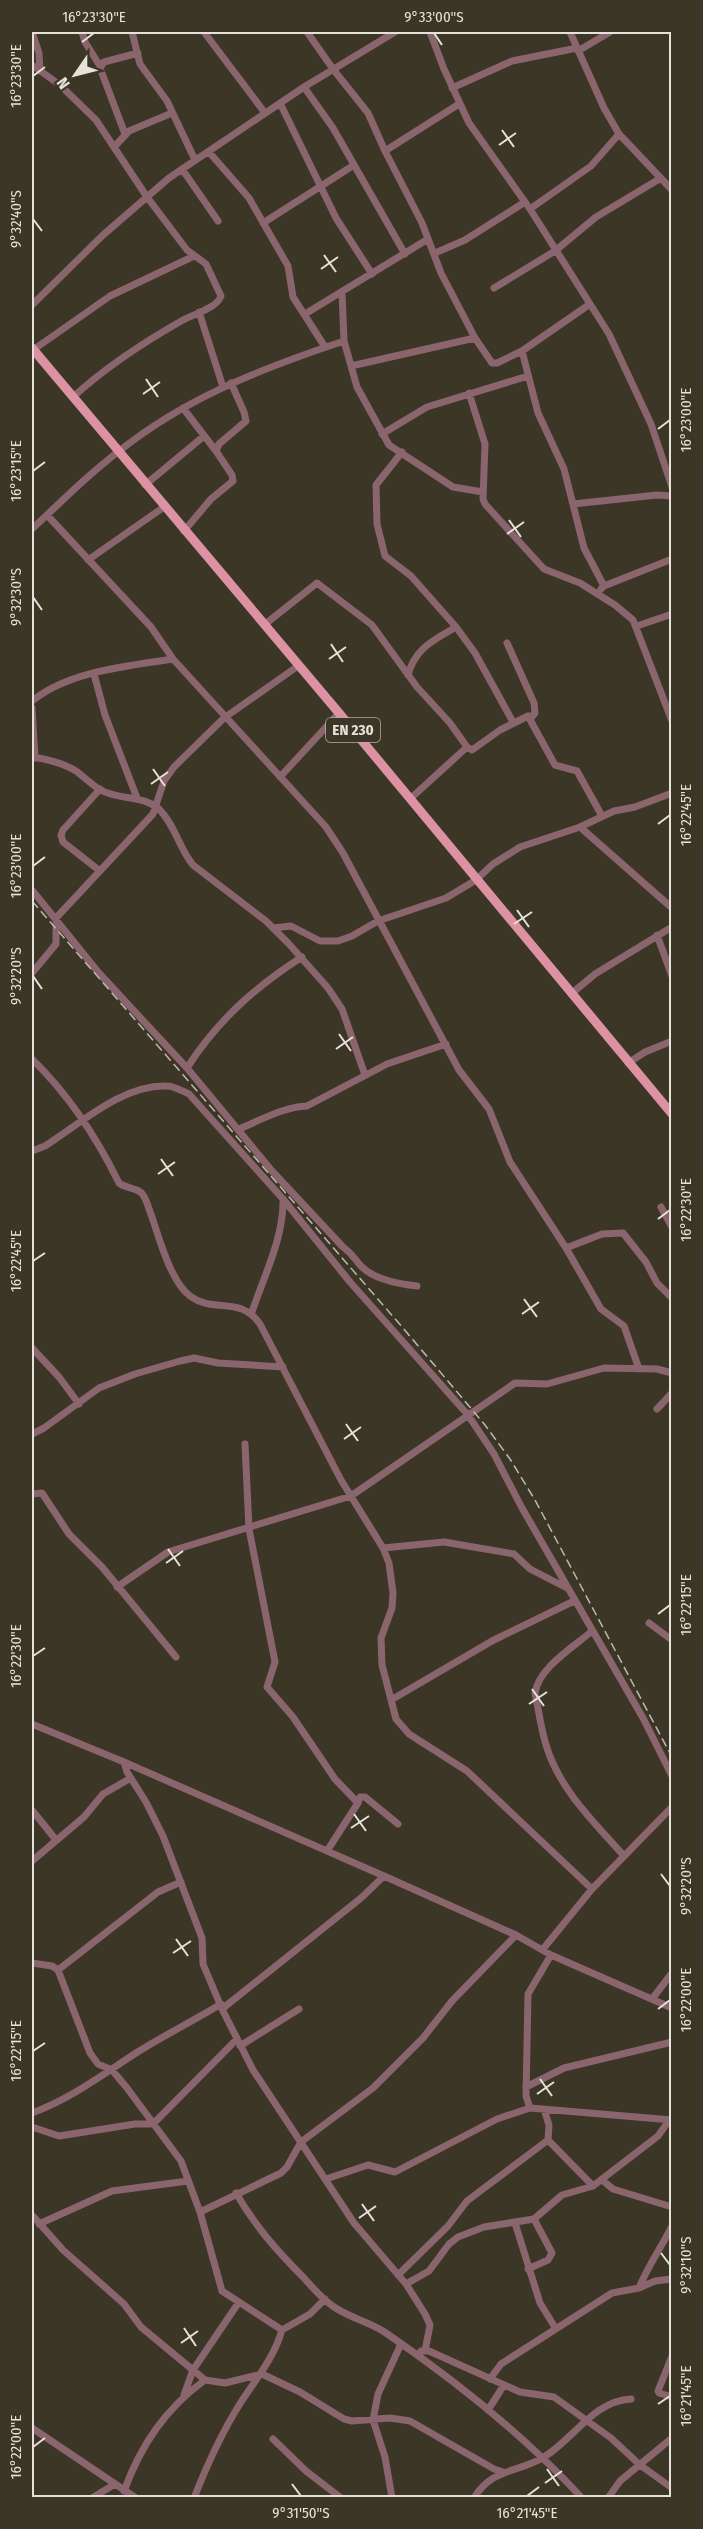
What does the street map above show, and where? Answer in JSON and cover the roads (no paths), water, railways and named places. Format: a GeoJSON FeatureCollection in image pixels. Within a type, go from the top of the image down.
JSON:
{"type":"FeatureCollection","features":[{"type":"Feature","properties":{"kind":"main road","name":"EN 230"},"geometry":{"type":"LineString","coordinates":[[32,349],[339,713],[672,1114]]}},
{"type":"Feature","properties":{"kind":"street"},"geometry":{"type":"LineString","coordinates":[[32,32],[39,53],[40,71]]}},
{"type":"Feature","properties":{"kind":"street"},"geometry":{"type":"LineString","coordinates":[[82,32],[85,42],[100,66],[125,134]]}},
{"type":"Feature","properties":{"kind":"street"},"geometry":{"type":"LineString","coordinates":[[132,32],[144,72],[162,93],[195,160]]}},
{"type":"Feature","properties":{"kind":"street"},"geometry":{"type":"LineString","coordinates":[[204,32],[265,113]]}},
{"type":"Feature","properties":{"kind":"street"},"geometry":{"type":"LineString","coordinates":[[307,32],[333,69],[364,105],[411,200],[435,253],[441,273],[492,363],[497,363],[522,351],[590,304]]}},
{"type":"Feature","properties":{"kind":"street"},"geometry":{"type":"LineString","coordinates":[[32,305],[103,235],[182,169],[304,87],[395,32]]}},
{"type":"Feature","properties":{"kind":"street"},"geometry":{"type":"LineString","coordinates":[[430,32],[459,104],[470,123],[527,206],[609,334],[651,424],[670,474],[672,487]]}},
{"type":"Feature","properties":{"kind":"street"},"geometry":{"type":"LineString","coordinates":[[570,32],[604,108],[619,134],[672,190]]}},
{"type":"Feature","properties":{"kind":"street"},"geometry":{"type":"LineString","coordinates":[[452,88],[512,61],[578,50],[610,32]]}},
{"type":"Feature","properties":{"kind":"street"},"geometry":{"type":"LineString","coordinates":[[100,66],[104,62],[138,53]]}},
{"type":"Feature","properties":{"kind":"street"},"geometry":{"type":"LineString","coordinates":[[32,65],[60,85],[96,120],[147,196],[194,256],[209,268],[221,296],[217,303],[108,368],[73,397]]}},
{"type":"Feature","properties":{"kind":"street"},"geometry":{"type":"LineString","coordinates":[[304,87],[333,128],[405,254]]}},
{"type":"Feature","properties":{"kind":"street"},"geometry":{"type":"LineString","coordinates":[[280,103],[336,218],[372,274]]}},
{"type":"Feature","properties":{"kind":"street"},"geometry":{"type":"LineString","coordinates":[[385,151],[459,104]]}},
{"type":"Feature","properties":{"kind":"street"},"geometry":{"type":"LineString","coordinates":[[115,146],[125,134],[142,124],[172,113]]}},
{"type":"Feature","properties":{"kind":"street"},"geometry":{"type":"LineString","coordinates":[[435,253],[527,206],[591,166],[619,134]]}},
{"type":"Feature","properties":{"kind":"street"},"geometry":{"type":"LineString","coordinates":[[209,152],[245,193],[263,223],[288,266],[291,292],[325,347]]}},
{"type":"Feature","properties":{"kind":"street"},"geometry":{"type":"LineString","coordinates":[[263,223],[354,165]]}},
{"type":"Feature","properties":{"kind":"street"},"geometry":{"type":"LineString","coordinates":[[182,169],[218,221]]}},
{"type":"Feature","properties":{"kind":"street"},"geometry":{"type":"LineString","coordinates":[[494,288],[555,251],[596,217],[661,178]]}},
{"type":"Feature","properties":{"kind":"street"},"geometry":{"type":"LineString","coordinates":[[305,314],[428,239]]}},
{"type":"Feature","properties":{"kind":"street"},"geometry":{"type":"LineString","coordinates":[[32,349],[110,296],[194,256]]}},
{"type":"Feature","properties":{"kind":"street"},"geometry":{"type":"LineString","coordinates":[[342,292],[344,341],[357,387],[391,447],[453,487],[483,492]]}},
{"type":"Feature","properties":{"kind":"street"},"geometry":{"type":"LineString","coordinates":[[199,312],[223,387]]}},
{"type":"Feature","properties":{"kind":"street"},"geometry":{"type":"LineString","coordinates":[[351,366],[476,338]]}},
{"type":"Feature","properties":{"kind":"street"},"geometry":{"type":"LineString","coordinates":[[32,529],[83,481],[130,442],[183,408],[231,383],[344,341]]}},
{"type":"Feature","properties":{"kind":"street"},"geometry":{"type":"LineString","coordinates":[[522,351],[538,413],[564,469],[584,548],[604,586]]}},
{"type":"Feature","properties":{"kind":"street"},"geometry":{"type":"LineString","coordinates":[[382,434],[420,410],[528,376]]}},
{"type":"Feature","properties":{"kind":"street"},"geometry":{"type":"LineString","coordinates":[[216,451],[219,444],[246,421],[231,383]]}},
{"type":"Feature","properties":{"kind":"street"},"geometry":{"type":"LineString","coordinates":[[469,393],[485,444],[483,492],[485,504],[540,565],[549,572],[580,583],[597,593],[627,615],[637,626],[672,721]]}},
{"type":"Feature","properties":{"kind":"street"},"geometry":{"type":"LineString","coordinates":[[183,408],[232,475],[232,481],[211,499],[184,531]]}},
{"type":"Feature","properties":{"kind":"street"},"geometry":{"type":"LineString","coordinates":[[145,485],[204,436]]}},
{"type":"Feature","properties":{"kind":"street"},"geometry":{"type":"LineString","coordinates":[[402,452],[376,485],[377,524],[383,553],[387,559],[411,576],[456,627],[475,653],[513,722]]}},
{"type":"Feature","properties":{"kind":"street"},"geometry":{"type":"LineString","coordinates":[[573,504],[657,495],[672,496]]}},
{"type":"Feature","properties":{"kind":"street"},"geometry":{"type":"LineString","coordinates":[[88,560],[164,507]]}},
{"type":"Feature","properties":{"kind":"street"},"geometry":{"type":"LineString","coordinates":[[47,515],[151,627],[173,659],[224,718],[326,827],[343,853],[464,1078],[489,1109],[510,1162],[566,1248],[601,1309],[624,1326],[639,1369]]}},
{"type":"Feature","properties":{"kind":"street"},"geometry":{"type":"LineString","coordinates":[[597,593],[604,586],[672,559]]}},
{"type":"Feature","properties":{"kind":"street"},"geometry":{"type":"LineString","coordinates":[[264,625],[317,583],[372,625],[408,675],[450,723],[467,747],[472,750],[513,722],[525,717],[531,718]]}},
{"type":"Feature","properties":{"kind":"street"},"geometry":{"type":"LineString","coordinates":[[637,626],[672,614]]}},
{"type":"Feature","properties":{"kind":"street"},"geometry":{"type":"LineString","coordinates":[[408,675],[415,656],[433,641],[456,627]]}},
{"type":"Feature","properties":{"kind":"street"},"geometry":{"type":"LineString","coordinates":[[507,643],[534,703],[535,713],[531,718]]}},
{"type":"Feature","properties":{"kind":"street"},"geometry":{"type":"LineString","coordinates":[[32,701],[56,686],[94,674],[173,659]]}},
{"type":"Feature","properties":{"kind":"street"},"geometry":{"type":"LineString","coordinates":[[32,973],[56,944],[56,918],[153,814],[168,773],[224,718],[298,666]]}},
{"type":"Feature","properties":{"kind":"street"},"geometry":{"type":"LineString","coordinates":[[94,674],[105,716],[137,798]]}},
{"type":"Feature","properties":{"kind":"street"},"geometry":{"type":"LineString","coordinates":[[32,708],[33,757],[75,771],[111,795],[137,798],[157,807],[169,821],[186,856],[193,865],[273,928],[302,957],[328,988],[342,1010],[365,1075]]}},
{"type":"Feature","properties":{"kind":"street"},"geometry":{"type":"LineString","coordinates":[[280,777],[339,713]]}},
{"type":"Feature","properties":{"kind":"street"},"geometry":{"type":"LineString","coordinates":[[531,718],[555,765],[559,768],[577,771],[602,816]]}},
{"type":"Feature","properties":{"kind":"street"},"geometry":{"type":"LineString","coordinates":[[410,799],[467,747]]}},
{"type":"Feature","properties":{"kind":"street"},"geometry":{"type":"LineString","coordinates":[[100,789],[61,835],[63,842],[100,871]]}},
{"type":"Feature","properties":{"kind":"street"},"geometry":{"type":"LineString","coordinates":[[273,928],[291,926],[320,941],[329,942],[352,936],[378,921],[435,903],[476,880],[513,850],[580,827],[614,811],[635,807],[672,793]]}},
{"type":"Feature","properties":{"kind":"street"},"geometry":{"type":"LineString","coordinates":[[580,827],[672,908]]}},
{"type":"Feature","properties":{"kind":"street"},"geometry":{"type":"LineString","coordinates":[[32,890],[98,972],[187,1068],[272,1171],[343,1247],[354,1254],[364,1269],[392,1281],[417,1286]]}},
{"type":"Feature","properties":{"kind":"street"},"geometry":{"type":"LineString","coordinates":[[571,994],[595,974],[672,927]]}},
{"type":"Feature","properties":{"kind":"street"},"geometry":{"type":"LineString","coordinates":[[657,935],[672,976]]}},
{"type":"Feature","properties":{"kind":"street"},"geometry":{"type":"LineString","coordinates":[[187,1068],[202,1045],[238,1004],[269,978],[302,957]]}},
{"type":"Feature","properties":{"kind":"street"},"geometry":{"type":"LineString","coordinates":[[628,1063],[645,1052],[672,1041]]}},
{"type":"Feature","properties":{"kind":"street"},"geometry":{"type":"LineString","coordinates":[[238,1129],[280,1110],[295,1106],[308,1106],[365,1075],[446,1044]]}},
{"type":"Feature","properties":{"kind":"street"},"geometry":{"type":"LineString","coordinates":[[32,1059],[60,1089],[99,1142],[118,1183],[137,1190],[144,1196],[163,1247],[184,1290],[190,1296],[210,1305],[236,1306],[252,1312],[351,1496],[383,1548],[389,1563],[393,1593],[392,1608],[381,1638],[382,1665],[396,1719],[401,1727],[467,1771],[592,1888]]}},
{"type":"Feature","properties":{"kind":"street"},"geometry":{"type":"LineString","coordinates":[[32,1151],[45,1146],[120,1096],[153,1087],[169,1086],[189,1094],[283,1199],[350,1282],[468,1415],[494,1454],[574,1601],[643,1718],[672,1776]]}},
{"type":"Feature","properties":{"kind":"street"},"geometry":{"type":"LineString","coordinates":[[252,1312],[280,1230],[283,1199]]}},
{"type":"Feature","properties":{"kind":"street"},"geometry":{"type":"LineString","coordinates":[[661,1207],[672,1227]]}},
{"type":"Feature","properties":{"kind":"street"},"geometry":{"type":"LineString","coordinates":[[566,1248],[602,1234],[623,1233],[646,1262],[657,1283],[672,1298]]}},
{"type":"Feature","properties":{"kind":"street"},"geometry":{"type":"LineString","coordinates":[[32,1348],[59,1377],[79,1404]]}},
{"type":"Feature","properties":{"kind":"street"},"geometry":{"type":"LineString","coordinates":[[32,1433],[108,1384],[194,1358],[218,1363],[283,1367]]}},
{"type":"Feature","properties":{"kind":"street"},"geometry":{"type":"LineString","coordinates":[[117,1587],[163,1554],[351,1496],[515,1383],[547,1384],[604,1368],[657,1369],[672,1373]]}},
{"type":"Feature","properties":{"kind":"street"},"geometry":{"type":"LineString","coordinates":[[657,1409],[672,1393]]}},
{"type":"Feature","properties":{"kind":"street"},"geometry":{"type":"LineString","coordinates":[[245,1444],[249,1529],[275,1662],[267,1687],[293,1717],[335,1779],[358,1803]]}},
{"type":"Feature","properties":{"kind":"street"},"geometry":{"type":"LineString","coordinates":[[32,1494],[42,1493],[69,1534],[102,1567],[176,1657]]}},
{"type":"Feature","properties":{"kind":"street"},"geometry":{"type":"LineString","coordinates":[[383,1548],[444,1542],[506,1552],[518,1556],[530,1569],[567,1588]]}},
{"type":"Feature","properties":{"kind":"street"},"geometry":{"type":"LineString","coordinates":[[391,1700],[492,1641],[574,1601]]}},
{"type":"Feature","properties":{"kind":"street"},"geometry":{"type":"LineString","coordinates":[[649,1623],[672,1640]]}},
{"type":"Feature","properties":{"kind":"street"},"geometry":{"type":"LineString","coordinates":[[592,1631],[552,1665],[536,1687],[536,1693],[547,1747],[558,1774],[570,1794],[623,1855]]}},
{"type":"Feature","properties":{"kind":"street"},"geometry":{"type":"LineString","coordinates":[[32,1724],[384,1876],[516,1935],[551,1955],[672,2008]]}},
{"type":"Feature","properties":{"kind":"street"},"geometry":{"type":"LineString","coordinates":[[124,1762],[163,1836],[202,1938],[203,1964],[253,2070],[354,2223],[406,2284],[430,2325],[425,2351]]}},
{"type":"Feature","properties":{"kind":"street"},"geometry":{"type":"LineString","coordinates":[[32,1861],[84,1817],[103,1794],[131,1778]]}},
{"type":"Feature","properties":{"kind":"street"},"geometry":{"type":"LineString","coordinates":[[327,1851],[360,1797],[365,1797],[398,1824]]}},
{"type":"Feature","properties":{"kind":"street"},"geometry":{"type":"LineString","coordinates":[[543,1949],[592,1888],[672,1807]]}},
{"type":"Feature","properties":{"kind":"street"},"geometry":{"type":"LineString","coordinates":[[32,1810],[56,1840]]}},
{"type":"Feature","properties":{"kind":"street"},"geometry":{"type":"LineString","coordinates":[[32,2113],[54,2104],[135,2054],[222,2007],[362,1898],[384,1876]]}},
{"type":"Feature","properties":{"kind":"street"},"geometry":{"type":"LineString","coordinates":[[58,1970],[158,1892],[181,1882]]}},
{"type":"Feature","properties":{"kind":"street"},"geometry":{"type":"LineString","coordinates":[[200,2212],[281,2173],[301,2142],[374,2088],[423,2038],[452,2001],[516,1935]]}},
{"type":"Feature","properties":{"kind":"street"},"geometry":{"type":"LineString","coordinates":[[530,2108],[526,2087],[528,1994],[551,1955]]}},
{"type":"Feature","properties":{"kind":"street"},"geometry":{"type":"LineString","coordinates":[[32,1963],[52,1966],[58,1970],[90,2053],[98,2064],[112,2070],[128,2088],[181,2161],[200,2212],[222,2291],[282,2330]]}},
{"type":"Feature","properties":{"kind":"street"},"geometry":{"type":"LineString","coordinates":[[652,1999],[672,1973]]}},
{"type":"Feature","properties":{"kind":"street"},"geometry":{"type":"LineString","coordinates":[[32,2127],[59,2136],[135,2124],[153,2124],[239,2042],[299,2009]]}},
{"type":"Feature","properties":{"kind":"street"},"geometry":{"type":"LineString","coordinates":[[526,2087],[564,2068],[672,2042]]}},
{"type":"Feature","properties":{"kind":"street"},"geometry":{"type":"LineString","coordinates":[[326,2179],[368,2165],[396,2172],[497,2119],[530,2108],[671,2120]]}},
{"type":"Feature","properties":{"kind":"street"},"geometry":{"type":"LineString","coordinates":[[544,2109],[549,2125],[548,2140],[593,2186]]}},
{"type":"Feature","properties":{"kind":"street"},"geometry":{"type":"LineString","coordinates":[[406,2284],[429,2271],[448,2244],[458,2238],[484,2227],[534,2219],[562,2195],[593,2186],[658,2136],[671,2120]]}},
{"type":"Feature","properties":{"kind":"street"},"geometry":{"type":"LineString","coordinates":[[398,2275],[448,2226],[467,2201],[548,2140]]}},
{"type":"Feature","properties":{"kind":"street"},"geometry":{"type":"LineString","coordinates":[[602,2180],[613,2189],[672,2207]]}},
{"type":"Feature","properties":{"kind":"street"},"geometry":{"type":"LineString","coordinates":[[39,2224],[112,2191],[188,2181]]}},
{"type":"Feature","properties":{"kind":"street"},"geometry":{"type":"LineString","coordinates":[[236,2193],[269,2243],[325,2299],[342,2312],[384,2332],[488,2410],[543,2457],[582,2498]]}},
{"type":"Feature","properties":{"kind":"street"},"geometry":{"type":"LineString","coordinates":[[32,2215],[63,2250],[124,2304],[141,2327],[205,2380],[225,2382],[262,2374],[300,2392],[344,2419],[373,2421],[390,2418],[410,2421],[503,2472]]}},
{"type":"Feature","properties":{"kind":"street"},"geometry":{"type":"LineString","coordinates":[[528,2269],[548,2260],[552,2253],[534,2219]]}},
{"type":"Feature","properties":{"kind":"street"},"geometry":{"type":"LineString","coordinates":[[515,2223],[540,2303],[556,2329]]}},
{"type":"Feature","properties":{"kind":"street"},"geometry":{"type":"LineString","coordinates":[[639,2288],[649,2262],[658,2253],[672,2226]]}},
{"type":"Feature","properties":{"kind":"street"},"geometry":{"type":"LineString","coordinates":[[490,2379],[501,2364],[612,2293],[639,2288],[655,2281],[672,2279]]}},
{"type":"Feature","properties":{"kind":"street"},"geometry":{"type":"LineString","coordinates":[[194,2498],[204,2470],[242,2402],[262,2374],[282,2330],[310,2314],[325,2299]]}},
{"type":"Feature","properties":{"kind":"street"},"geometry":{"type":"LineString","coordinates":[[183,2396],[193,2370],[239,2302]]}},
{"type":"Feature","properties":{"kind":"street"},"geometry":{"type":"LineString","coordinates":[[392,2498],[385,2457],[373,2421],[378,2394],[401,2344]]}},
{"type":"Feature","properties":{"kind":"street"},"geometry":{"type":"LineString","coordinates":[[415,2356],[425,2351],[520,2392],[554,2397],[611,2438],[640,2465],[672,2488]]}},
{"type":"Feature","properties":{"kind":"street"},"geometry":{"type":"LineString","coordinates":[[672,2356],[658,2391],[672,2397]]}},
{"type":"Feature","properties":{"kind":"street"},"geometry":{"type":"LineString","coordinates":[[124,2491],[136,2459],[161,2419],[183,2396],[205,2380]]}},
{"type":"Feature","properties":{"kind":"street"},"geometry":{"type":"LineString","coordinates":[[488,2410],[504,2385]]}},
{"type":"Feature","properties":{"kind":"street"},"geometry":{"type":"LineString","coordinates":[[474,2498],[485,2482],[503,2472],[543,2457],[602,2407],[617,2399],[631,2398]]}},
{"type":"Feature","properties":{"kind":"street"},"geometry":{"type":"LineString","coordinates":[[32,2428],[136,2498]]}},
{"type":"Feature","properties":{"kind":"street"},"geometry":{"type":"LineString","coordinates":[[608,2498],[620,2481],[672,2438]]}},
{"type":"Feature","properties":{"kind":"street"},"geometry":{"type":"LineString","coordinates":[[273,2439],[306,2472],[341,2498]]}},
{"type":"Feature","properties":{"kind":"street"},"geometry":{"type":"LineString","coordinates":[[92,2498],[115,2484]]}},
{"type":"Feature","properties":{"kind":"railway"},"geometry":{"type":"LineString","coordinates":[[32,901],[485,1425],[510,1459],[535,1500],[672,1757]]}}]}
